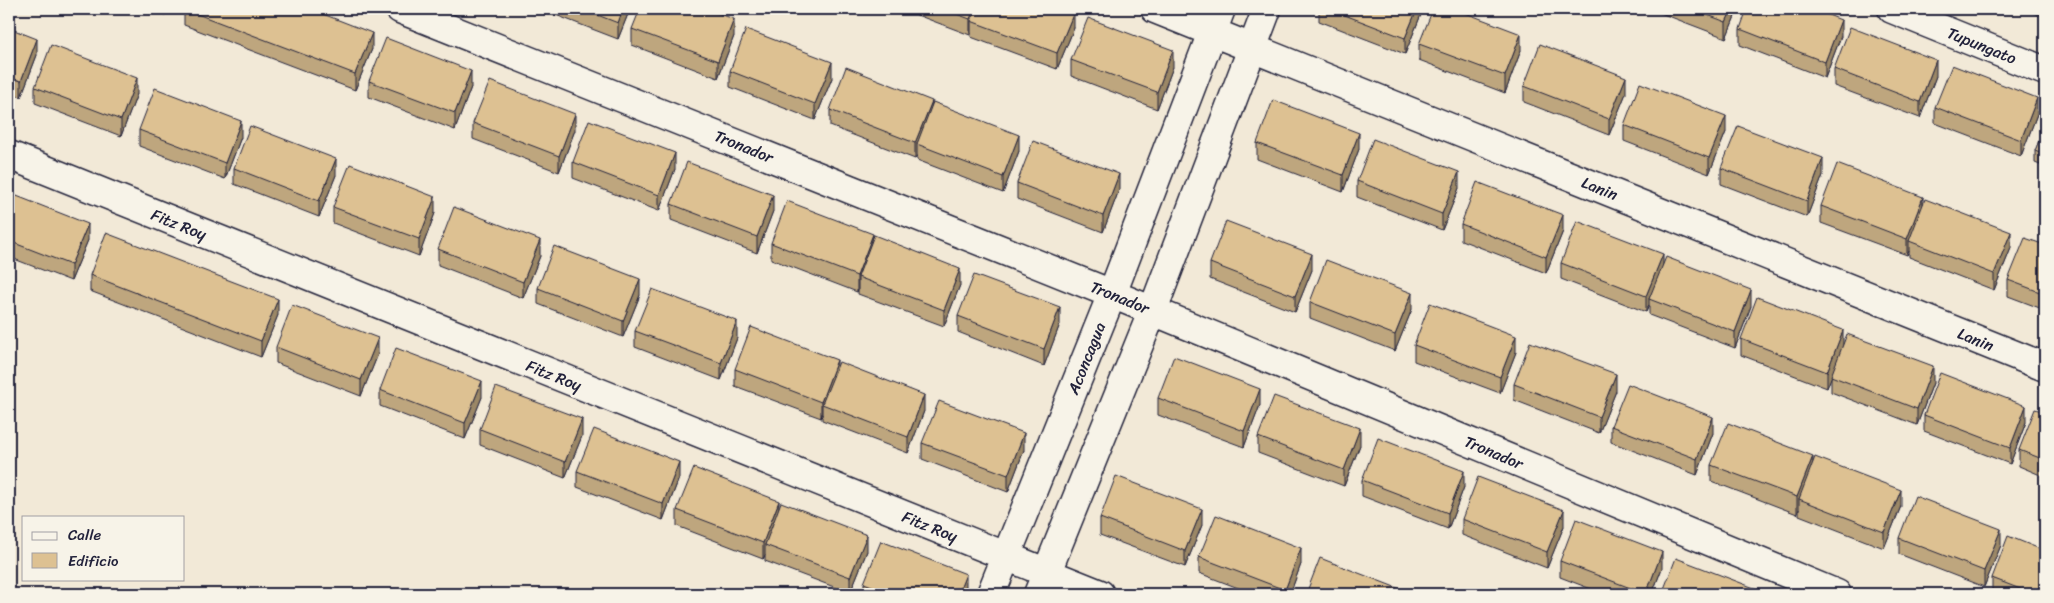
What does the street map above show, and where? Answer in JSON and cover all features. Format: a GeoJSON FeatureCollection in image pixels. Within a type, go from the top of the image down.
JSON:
{"type":"FeatureCollection","features":[{"type":"Feature","properties":{"kind":"street","name":"Tronador"},"geometry":{"type":"LineString","coordinates":[[400,9],[1152,310],[1836,594]]}},
{"type":"Feature","properties":{"kind":"street","name":"Lanin"},"geometry":{"type":"LineString","coordinates":[[1156,9],[1217,20],[1251,48],[2045,367]]}},
{"type":"Feature","properties":{"kind":"street"},"geometry":{"type":"LineString","coordinates":[[1043,584],[1152,310],[1267,9]]}},
{"type":"Feature","properties":{"kind":"street","name":"Tupungato"},"geometry":{"type":"LineString","coordinates":[[1892,9],[2045,71]]}},
{"type":"Feature","properties":{"kind":"street","name":"Aconcagua"},"geometry":{"type":"LineString","coordinates":[[991,594],[1112,294],[1217,20]]}},
{"type":"Feature","properties":{"kind":"street","name":"Fitz Roy"},"geometry":{"type":"LineString","coordinates":[[9,155],[1006,557],[1043,584],[1100,594]]}},
{"type":"Feature","properties":{"kind":"building"},"geometry":{"type":"Polygon","coordinates":[[[184,9],[310,9],[372,33],[355,74],[184,9]]]}},
{"type":"Feature","properties":{"kind":"building"},"geometry":{"type":"Polygon","coordinates":[[[582,9],[623,9],[618,23],[582,9]]]}},
{"type":"Feature","properties":{"kind":"building"},"geometry":{"type":"Polygon","coordinates":[[[640,9],[706,9],[734,19],[718,61],[632,29],[640,9]]]}},
{"type":"Feature","properties":{"kind":"building"},"geometry":{"type":"Polygon","coordinates":[[[943,9],[974,9],[970,19],[943,9]]]}},
{"type":"Feature","properties":{"kind":"building"},"geometry":{"type":"Polygon","coordinates":[[[976,9],[1066,9],[1074,12],[1057,53],[971,21],[976,9]]]}},
{"type":"Feature","properties":{"kind":"building"},"geometry":{"type":"Polygon","coordinates":[[[1329,9],[1417,9],[1405,38],[1329,9]]]}},
{"type":"Feature","properties":{"kind":"building"},"geometry":{"type":"Polygon","coordinates":[[[1433,9],[1455,9],[1521,34],[1505,76],[1419,44],[1433,9]]]}},
{"type":"Feature","properties":{"kind":"building"},"geometry":{"type":"Polygon","coordinates":[[[1692,9],[1732,9],[1726,22],[1692,9]]]}},
{"type":"Feature","properties":{"kind":"building"},"geometry":{"type":"Polygon","coordinates":[[[1747,9],[1813,9],[1841,20],[1825,62],[1740,29],[1747,9]]]}},
{"type":"Feature","properties":{"kind":"building"},"geometry":{"type":"Polygon","coordinates":[[[1088,18],[1173,50],[1157,92],[1071,60],[1088,18]]]}},
{"type":"Feature","properties":{"kind":"building"},"geometry":{"type":"Polygon","coordinates":[[[1850,27],[1936,60],[1920,102],[1834,69],[1850,27]]]}},
{"type":"Feature","properties":{"kind":"building"},"geometry":{"type":"Polygon","coordinates":[[[9,28],[37,39],[21,81],[9,77],[9,28]]]}},
{"type":"Feature","properties":{"kind":"building"},"geometry":{"type":"Polygon","coordinates":[[[746,29],[832,62],[815,104],[730,71],[746,29]]]}},
{"type":"Feature","properties":{"kind":"building"},"geometry":{"type":"Polygon","coordinates":[[[386,38],[471,71],[455,113],[369,81],[386,38]]]}},
{"type":"Feature","properties":{"kind":"building"},"geometry":{"type":"Polygon","coordinates":[[[1540,44],[1626,77],[1609,119],[1524,86],[1540,44]]]}},
{"type":"Feature","properties":{"kind":"building"},"geometry":{"type":"Polygon","coordinates":[[[51,45],[137,78],[121,120],[35,87],[51,45]]]}},
{"type":"Feature","properties":{"kind":"building"},"geometry":{"type":"Polygon","coordinates":[[[1952,65],[2037,98],[2021,140],[1935,107],[1952,65]]]}},
{"type":"Feature","properties":{"kind":"building"},"geometry":{"type":"Polygon","coordinates":[[[846,67],[932,101],[915,143],[830,110],[846,67]]]}},
{"type":"Feature","properties":{"kind":"building"},"geometry":{"type":"Polygon","coordinates":[[[490,81],[575,114],[559,156],[473,123],[490,81]]]}},
{"type":"Feature","properties":{"kind":"building"},"geometry":{"type":"Polygon","coordinates":[[[1640,83],[1726,116],[1709,158],[1624,125],[1640,83]]]}},
{"type":"Feature","properties":{"kind":"building"},"geometry":{"type":"Polygon","coordinates":[[[155,88],[241,121],[225,163],[139,130],[155,88]]]}},
{"type":"Feature","properties":{"kind":"building"},"geometry":{"type":"Polygon","coordinates":[[[1273,100],[1359,133],[1343,175],[1257,143],[1273,100]]]}},
{"type":"Feature","properties":{"kind":"building"},"geometry":{"type":"Polygon","coordinates":[[[933,102],[1019,135],[1003,177],[917,144],[933,102]]]}},
{"type":"Feature","properties":{"kind":"building"},"geometry":{"type":"Polygon","coordinates":[[[589,120],[675,153],[659,195],[573,162],[589,120]]]}},
{"type":"Feature","properties":{"kind":"building"},"geometry":{"type":"Polygon","coordinates":[[[2045,125],[2045,155],[2035,151],[2045,125]]]}},
{"type":"Feature","properties":{"kind":"building"},"geometry":{"type":"Polygon","coordinates":[[[250,126],[336,159],[319,201],[234,168],[250,126]]]}},
{"type":"Feature","properties":{"kind":"building"},"geometry":{"type":"Polygon","coordinates":[[[1738,126],[1823,158],[1807,201],[1721,168],[1738,126]]]}},
{"type":"Feature","properties":{"kind":"building"},"geometry":{"type":"Polygon","coordinates":[[[1373,139],[1459,172],[1442,214],[1357,181],[1373,139]]]}},
{"type":"Feature","properties":{"kind":"building"},"geometry":{"type":"Polygon","coordinates":[[[1033,141],[1119,174],[1103,216],[1017,183],[1033,141]]]}},
{"type":"Feature","properties":{"kind":"building"},"geometry":{"type":"Polygon","coordinates":[[[687,162],[773,195],[757,237],[671,204],[687,162]]]}},
{"type":"Feature","properties":{"kind":"building"},"geometry":{"type":"Polygon","coordinates":[[[350,164],[435,197],[419,239],[333,207],[350,164]]]}},
{"type":"Feature","properties":{"kind":"building"},"geometry":{"type":"Polygon","coordinates":[[[1837,164],[1923,197],[1907,239],[1821,206],[1837,164]]]}},
{"type":"Feature","properties":{"kind":"building"},"geometry":{"type":"Polygon","coordinates":[[[1477,182],[1563,215],[1546,257],[1461,224],[1477,182]]]}},
{"type":"Feature","properties":{"kind":"building"},"geometry":{"type":"Polygon","coordinates":[[[9,193],[88,224],[71,265],[9,241],[9,193]]]}},
{"type":"Feature","properties":{"kind":"building"},"geometry":{"type":"Polygon","coordinates":[[[1925,199],[2011,232],[1994,274],[1909,241],[1925,199]]]}},
{"type":"Feature","properties":{"kind":"building"},"geometry":{"type":"Polygon","coordinates":[[[787,201],[873,234],[857,276],[771,243],[787,201]]]}},
{"type":"Feature","properties":{"kind":"building"},"geometry":{"type":"Polygon","coordinates":[[[454,207],[540,240],[523,282],[438,249],[454,207]]]}},
{"type":"Feature","properties":{"kind":"building"},"geometry":{"type":"Polygon","coordinates":[[[1226,221],[1312,254],[1295,296],[1210,263],[1226,221]]]}},
{"type":"Feature","properties":{"kind":"building"},"geometry":{"type":"Polygon","coordinates":[[[1577,221],[1663,254],[1646,296],[1561,263],[1577,221]]]}},
{"type":"Feature","properties":{"kind":"building"},"geometry":{"type":"Polygon","coordinates":[[[106,233],[278,299],[261,341],[90,275],[106,233]]]}},
{"type":"Feature","properties":{"kind":"building"},"geometry":{"type":"Polygon","coordinates":[[[874,235],[960,269],[944,310],[858,277],[874,235]]]}},
{"type":"Feature","properties":{"kind":"building"},"geometry":{"type":"Polygon","coordinates":[[[2025,238],[2045,245],[2045,294],[2008,280],[2025,238]]]}},
{"type":"Feature","properties":{"kind":"building"},"geometry":{"type":"Polygon","coordinates":[[[554,246],[640,279],[623,321],[538,288],[554,246]]]}},
{"type":"Feature","properties":{"kind":"building"},"geometry":{"type":"Polygon","coordinates":[[[1666,257],[1751,290],[1735,332],[1649,299],[1666,257]]]}},
{"type":"Feature","properties":{"kind":"building"},"geometry":{"type":"Polygon","coordinates":[[[1326,260],[1412,293],[1395,335],[1310,302],[1326,260]]]}},
{"type":"Feature","properties":{"kind":"building"},"geometry":{"type":"Polygon","coordinates":[[[974,275],[1060,307],[1044,349],[958,316],[974,275]]]}},
{"type":"Feature","properties":{"kind":"building"},"geometry":{"type":"Polygon","coordinates":[[[652,289],[737,321],[721,363],[635,331],[652,289]]]}},
{"type":"Feature","properties":{"kind":"building"},"geometry":{"type":"Polygon","coordinates":[[[1757,297],[1843,330],[1827,372],[1741,339],[1757,297]]]}},
{"type":"Feature","properties":{"kind":"building"},"geometry":{"type":"Polygon","coordinates":[[[1430,303],[1516,336],[1500,377],[1414,345],[1430,303]]]}},
{"type":"Feature","properties":{"kind":"building"},"geometry":{"type":"Polygon","coordinates":[[[292,305],[378,338],[361,380],[276,347],[292,305]]]}},
{"type":"Feature","properties":{"kind":"building"},"geometry":{"type":"Polygon","coordinates":[[[751,327],[837,360],[821,402],[735,369],[751,327]]]}},
{"type":"Feature","properties":{"kind":"building"},"geometry":{"type":"Polygon","coordinates":[[[1847,334],[1933,366],[1917,409],[1831,376],[1847,334]]]}},
{"type":"Feature","properties":{"kind":"building"},"geometry":{"type":"Polygon","coordinates":[[[1530,342],[1616,374],[1599,417],[1514,384],[1530,342]]]}},
{"type":"Feature","properties":{"kind":"building"},"geometry":{"type":"Polygon","coordinates":[[[396,348],[482,381],[465,423],[380,390],[396,348]]]}},
{"type":"Feature","properties":{"kind":"building"},"geometry":{"type":"Polygon","coordinates":[[[1174,356],[1260,389],[1244,431],[1158,398],[1174,356]]]}},
{"type":"Feature","properties":{"kind":"building"},"geometry":{"type":"Polygon","coordinates":[[[839,362],[924,395],[908,437],[822,404],[839,362]]]}},
{"type":"Feature","properties":{"kind":"building"},"geometry":{"type":"Polygon","coordinates":[[[1940,373],[2026,406],[2010,448],[1924,415],[1940,373]]]}},
{"type":"Feature","properties":{"kind":"building"},"geometry":{"type":"Polygon","coordinates":[[[1628,384],[1713,417],[1697,459],[1611,426],[1628,384]]]}},
{"type":"Feature","properties":{"kind":"building"},"geometry":{"type":"Polygon","coordinates":[[[496,387],[582,419],[565,462],[480,429],[496,387]]]}},
{"type":"Feature","properties":{"kind":"building"},"geometry":{"type":"Polygon","coordinates":[[[1274,396],[1360,428],[1344,470],[1258,437],[1274,396]]]}},
{"type":"Feature","properties":{"kind":"building"},"geometry":{"type":"Polygon","coordinates":[[[939,401],[1024,433],[1008,475],[922,443],[939,401]]]}},
{"type":"Feature","properties":{"kind":"building"},"geometry":{"type":"Polygon","coordinates":[[[2035,409],[2045,412],[2045,460],[2019,450],[2035,409]]]}},
{"type":"Feature","properties":{"kind":"building"},"geometry":{"type":"Polygon","coordinates":[[[1728,423],[1813,456],[1797,497],[1711,465],[1728,423]]]}},
{"type":"Feature","properties":{"kind":"building"},"geometry":{"type":"Polygon","coordinates":[[[594,429],[679,462],[663,504],[577,471],[594,429]]]}},
{"type":"Feature","properties":{"kind":"building"},"geometry":{"type":"Polygon","coordinates":[[[1378,438],[1464,471],[1448,513],[1362,480],[1378,438]]]}},
{"type":"Feature","properties":{"kind":"building"},"geometry":{"type":"Polygon","coordinates":[[[1815,457],[1901,490],[1884,532],[1799,499],[1815,457]]]}},
{"type":"Feature","properties":{"kind":"building"},"geometry":{"type":"Polygon","coordinates":[[[694,468],[779,501],[763,543],[677,510],[694,468]]]}},
{"type":"Feature","properties":{"kind":"building"},"geometry":{"type":"Polygon","coordinates":[[[1116,476],[1202,509],[1185,551],[1100,518],[1116,476]]]}},
{"type":"Feature","properties":{"kind":"building"},"geometry":{"type":"Polygon","coordinates":[[[1478,477],[1564,510],[1547,552],[1462,519],[1478,477]]]}},
{"type":"Feature","properties":{"kind":"building"},"geometry":{"type":"Polygon","coordinates":[[[1915,496],[2001,529],[1984,571],[1899,538],[1915,496]]]}},
{"type":"Feature","properties":{"kind":"building"},"geometry":{"type":"Polygon","coordinates":[[[781,502],[867,535],[850,577],[765,545],[781,502]]]}},
{"type":"Feature","properties":{"kind":"building"},"geometry":{"type":"Polygon","coordinates":[[[1216,515],[1301,548],[1285,590],[1199,557],[1216,515]]]}},
{"type":"Feature","properties":{"kind":"building"},"geometry":{"type":"Polygon","coordinates":[[[1576,519],[1662,552],[1646,594],[1560,561],[1576,519]]]}},
{"type":"Feature","properties":{"kind":"building"},"geometry":{"type":"Polygon","coordinates":[[[2008,536],[2045,551],[2045,594],[2033,594],[1992,578],[2008,536]]]}},
{"type":"Feature","properties":{"kind":"building"},"geometry":{"type":"Polygon","coordinates":[[[881,541],[966,574],[958,594],[893,594],[864,583],[881,541]]]}},
{"type":"Feature","properties":{"kind":"building"},"geometry":{"type":"Polygon","coordinates":[[[1320,558],[1405,591],[1404,594],[1306,594],[1320,558]]]}},
{"type":"Feature","properties":{"kind":"building"},"geometry":{"type":"Polygon","coordinates":[[[1676,558],[1762,591],[1760,594],[1662,594],[1676,558]]]}}]}
